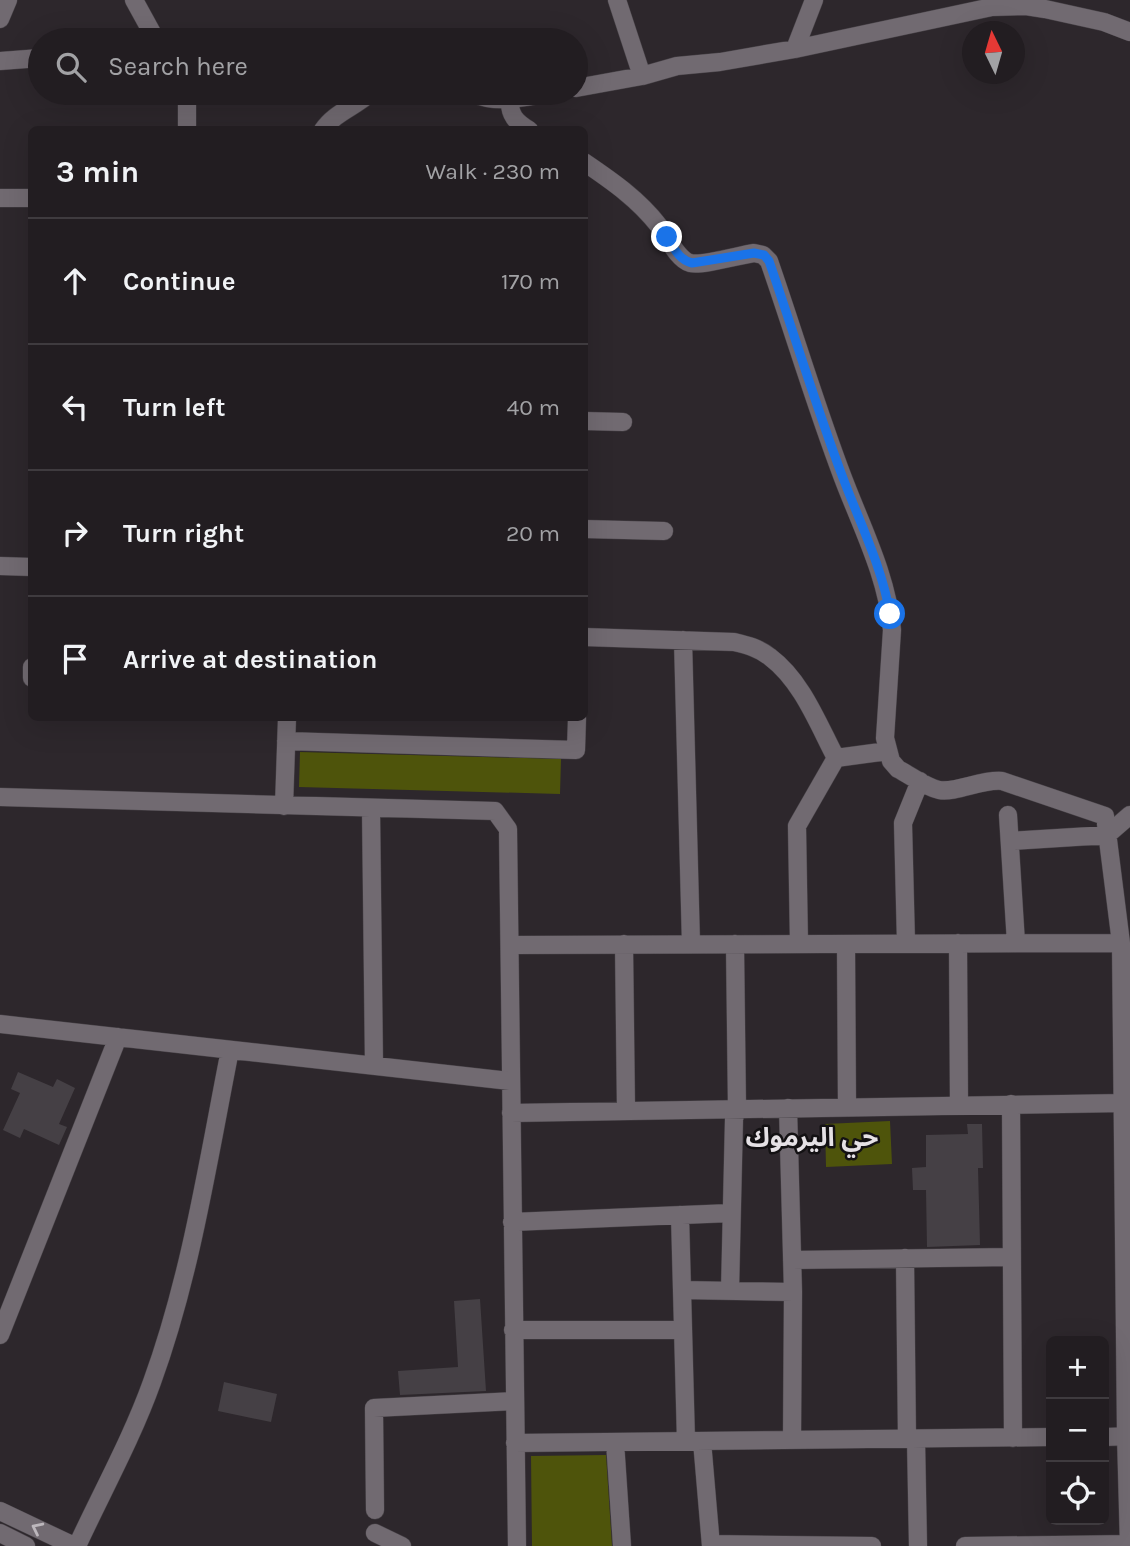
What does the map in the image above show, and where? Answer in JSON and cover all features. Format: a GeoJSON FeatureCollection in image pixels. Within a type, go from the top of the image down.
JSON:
{"type":"FeatureCollection","features":[{"type":"Feature","properties":{"kind":"street"},"geometry":{"type":"LineString","coordinates":[[0,19],[8,0]]}},
{"type":"Feature","properties":{"kind":"street"},"geometry":{"type":"LineString","coordinates":[[134,0],[149,28]]}},
{"type":"Feature","properties":{"kind":"street"},"geometry":{"type":"LineString","coordinates":[[617,0],[642,76]]}},
{"type":"Feature","properties":{"kind":"street"},"geometry":{"type":"LineString","coordinates":[[794,49],[814,0]]}},
{"type":"Feature","properties":{"kind":"street"},"geometry":{"type":"LineString","coordinates":[[588,86],[642,76],[677,65],[720,62],[794,49],[1009,3],[1104,22],[1130,32]]}},
{"type":"Feature","properties":{"kind":"street"},"geometry":{"type":"LineString","coordinates":[[0,61],[28,59]]}},
{"type":"Feature","properties":{"kind":"street"},"geometry":{"type":"LineString","coordinates":[[187,105],[187,126]]}},
{"type":"Feature","properties":{"kind":"street"},"geometry":{"type":"LineString","coordinates":[[327,126],[336,116],[355,105]]}},
{"type":"Feature","properties":{"kind":"street"},"geometry":{"type":"LineString","coordinates":[[511,105],[513,116],[523,126]]}},
{"type":"Feature","properties":{"kind":"street"},"geometry":{"type":"LineString","coordinates":[[588,165],[640,204],[679,256],[687,262],[697,263],[754,253],[764,255],[769,261],[842,476],[885,590],[892,630],[885,731],[891,761],[920,781],[941,790],[987,781],[1002,781],[1105,816],[1121,943],[1128,1216],[1129,1545],[965,1546]]}},
{"type":"Feature","properties":{"kind":"street"},"geometry":{"type":"LineString","coordinates":[[0,198],[28,198]]}},
{"type":"Feature","properties":{"kind":"street"},"geometry":{"type":"LineString","coordinates":[[588,421],[622,422]]}},
{"type":"Feature","properties":{"kind":"street"},"geometry":{"type":"LineString","coordinates":[[588,529],[664,531]]}},
{"type":"Feature","properties":{"kind":"street"},"geometry":{"type":"LineString","coordinates":[[0,566],[28,567]]}},
{"type":"Feature","properties":{"kind":"street"},"geometry":{"type":"LineString","coordinates":[[588,637],[734,642],[753,647],[769,656],[788,674],[836,758]]}},
{"type":"Feature","properties":{"kind":"street"},"geometry":{"type":"LineString","coordinates":[[683,640],[691,944]]}},
{"type":"Feature","properties":{"kind":"street"},"geometry":{"type":"LineString","coordinates":[[284,806],[287,721]]}},
{"type":"Feature","properties":{"kind":"street"},"geometry":{"type":"LineString","coordinates":[[286,741],[576,750],[577,721]]}},
{"type":"Feature","properties":{"kind":"street"},"geometry":{"type":"LineString","coordinates":[[836,758],[888,751]]}},
{"type":"Feature","properties":{"kind":"street"},"geometry":{"type":"LineString","coordinates":[[799,944],[797,825],[836,758]]}},
{"type":"Feature","properties":{"kind":"street"},"geometry":{"type":"LineString","coordinates":[[906,943],[903,823],[920,781]]}},
{"type":"Feature","properties":{"kind":"street"},"geometry":{"type":"LineString","coordinates":[[0,797],[495,811],[508,829],[517,1546]]}},
{"type":"Feature","properties":{"kind":"street"},"geometry":{"type":"LineString","coordinates":[[371,808],[374,1066]]}},
{"type":"Feature","properties":{"kind":"street"},"geometry":{"type":"LineString","coordinates":[[1008,815],[1016,943]]}},
{"type":"Feature","properties":{"kind":"street"},"geometry":{"type":"LineString","coordinates":[[1010,841],[1107,835],[1130,815]]}},
{"type":"Feature","properties":{"kind":"street"},"geometry":{"type":"LineString","coordinates":[[958,943],[959,1105]]}},
{"type":"Feature","properties":{"kind":"street"},"geometry":{"type":"LineString","coordinates":[[511,945],[1121,943]]}},
{"type":"Feature","properties":{"kind":"street"},"geometry":{"type":"LineString","coordinates":[[624,944],[626,1110]]}},
{"type":"Feature","properties":{"kind":"street"},"geometry":{"type":"LineString","coordinates":[[730,1291],[734,1119],[737,1109],[735,944]]}},
{"type":"Feature","properties":{"kind":"street"},"geometry":{"type":"LineString","coordinates":[[846,944],[846,1107]]}},
{"type":"Feature","properties":{"kind":"street"},"geometry":{"type":"LineString","coordinates":[[0,1024],[510,1081]]}},
{"type":"Feature","properties":{"kind":"street"},"geometry":{"type":"LineString","coordinates":[[0,1335],[118,1037]]}},
{"type":"Feature","properties":{"kind":"street"},"geometry":{"type":"LineString","coordinates":[[0,1511],[75,1546],[137,1419],[166,1338],[194,1233],[230,1050]]}},
{"type":"Feature","properties":{"kind":"street"},"geometry":{"type":"LineString","coordinates":[[511,1113],[1124,1103]]}},
{"type":"Feature","properties":{"kind":"street"},"geometry":{"type":"LineString","coordinates":[[1011,1104],[1013,1438]]}},
{"type":"Feature","properties":{"kind":"street"},"geometry":{"type":"LineString","coordinates":[[788,1108],[793,1292],[792,1440]]}},
{"type":"Feature","properties":{"kind":"street"},"geometry":{"type":"LineString","coordinates":[[513,1222],[731,1213]]}},
{"type":"Feature","properties":{"kind":"street"},"geometry":{"type":"LineString","coordinates":[[680,1215],[683,1330],[694,1441],[711,1545],[872,1546]]}},
{"type":"Feature","properties":{"kind":"street"},"geometry":{"type":"LineString","coordinates":[[792,1260],[1011,1257]]}},
{"type":"Feature","properties":{"kind":"street"},"geometry":{"type":"LineString","coordinates":[[905,1258],[911,1439],[918,1546]]}},
{"type":"Feature","properties":{"kind":"street"},"geometry":{"type":"LineString","coordinates":[[0,1286],[17,1294]]}},
{"type":"Feature","properties":{"kind":"street"},"geometry":{"type":"LineString","coordinates":[[682,1290],[793,1292]]}},
{"type":"Feature","properties":{"kind":"street"},"geometry":{"type":"LineString","coordinates":[[513,1330],[683,1330]]}},
{"type":"Feature","properties":{"kind":"street"},"geometry":{"type":"LineString","coordinates":[[376,1510],[374,1408],[515,1401]]}},
{"type":"Feature","properties":{"kind":"street"},"geometry":{"type":"LineString","coordinates":[[1109,1437],[1128,1436]]}},
{"type":"Feature","properties":{"kind":"street"},"geometry":{"type":"LineString","coordinates":[[515,1443],[1046,1437]]}},
{"type":"Feature","properties":{"kind":"street"},"geometry":{"type":"LineString","coordinates":[[614,1442],[622,1546]]}},
{"type":"Feature","properties":{"kind":"street"},"geometry":{"type":"LineString","coordinates":[[0,1533],[26,1546]]}},
{"type":"Feature","properties":{"kind":"street"},"geometry":{"type":"LineString","coordinates":[[375,1533],[402,1546]]}},
{"type":"Feature","properties":{"kind":"green space"},"geometry":{"type":"Polygon","coordinates":[[[300,752],[561,759],[560,794],[299,787],[300,752]]]}},
{"type":"Feature","properties":{"kind":"green space"},"geometry":{"type":"Polygon","coordinates":[[[890,1121],[892,1164],[826,1167],[825,1124],[890,1121]]]}},
{"type":"Feature","properties":{"kind":"green space"},"geometry":{"type":"Polygon","coordinates":[[[606,1455],[612,1546],[532,1546],[531,1456],[606,1455]]]}},
{"type":"Feature","properties":{"kind":"building"},"geometry":{"type":"Polygon","coordinates":[[[18,1072],[53,1087],[57,1079],[75,1088],[59,1124],[67,1127],[59,1145],[24,1129],[20,1138],[3,1130],[20,1093],[11,1089],[18,1072]]]}},
{"type":"Feature","properties":{"kind":"building"},"geometry":{"type":"Polygon","coordinates":[[[967,1124],[982,1124],[983,1168],[978,1168],[980,1245],[927,1247],[926,1190],[913,1190],[912,1168],[926,1167],[926,1135],[968,1134],[967,1124]]]}},
{"type":"Feature","properties":{"kind":"building"},"geometry":{"type":"Polygon","coordinates":[[[480,1299],[486,1391],[400,1395],[398,1371],[458,1367],[454,1301],[480,1299]]]}},
{"type":"Feature","properties":{"kind":"building"},"geometry":{"type":"Polygon","coordinates":[[[224,1382],[277,1394],[271,1422],[218,1411],[224,1382]]]}},
{"type":"Feature","properties":{"kind":"district","name":"حي اليرموك"},"geometry":{"type":"Point","coordinates":[812,1137]}},
{"type":"Feature","properties":{"kind":"route"},"geometry":{"type":"LineString","coordinates":[[667,237],[679,256],[692,263],[754,253],[767,257],[842,476],[883,581],[890,614]]}}]}
